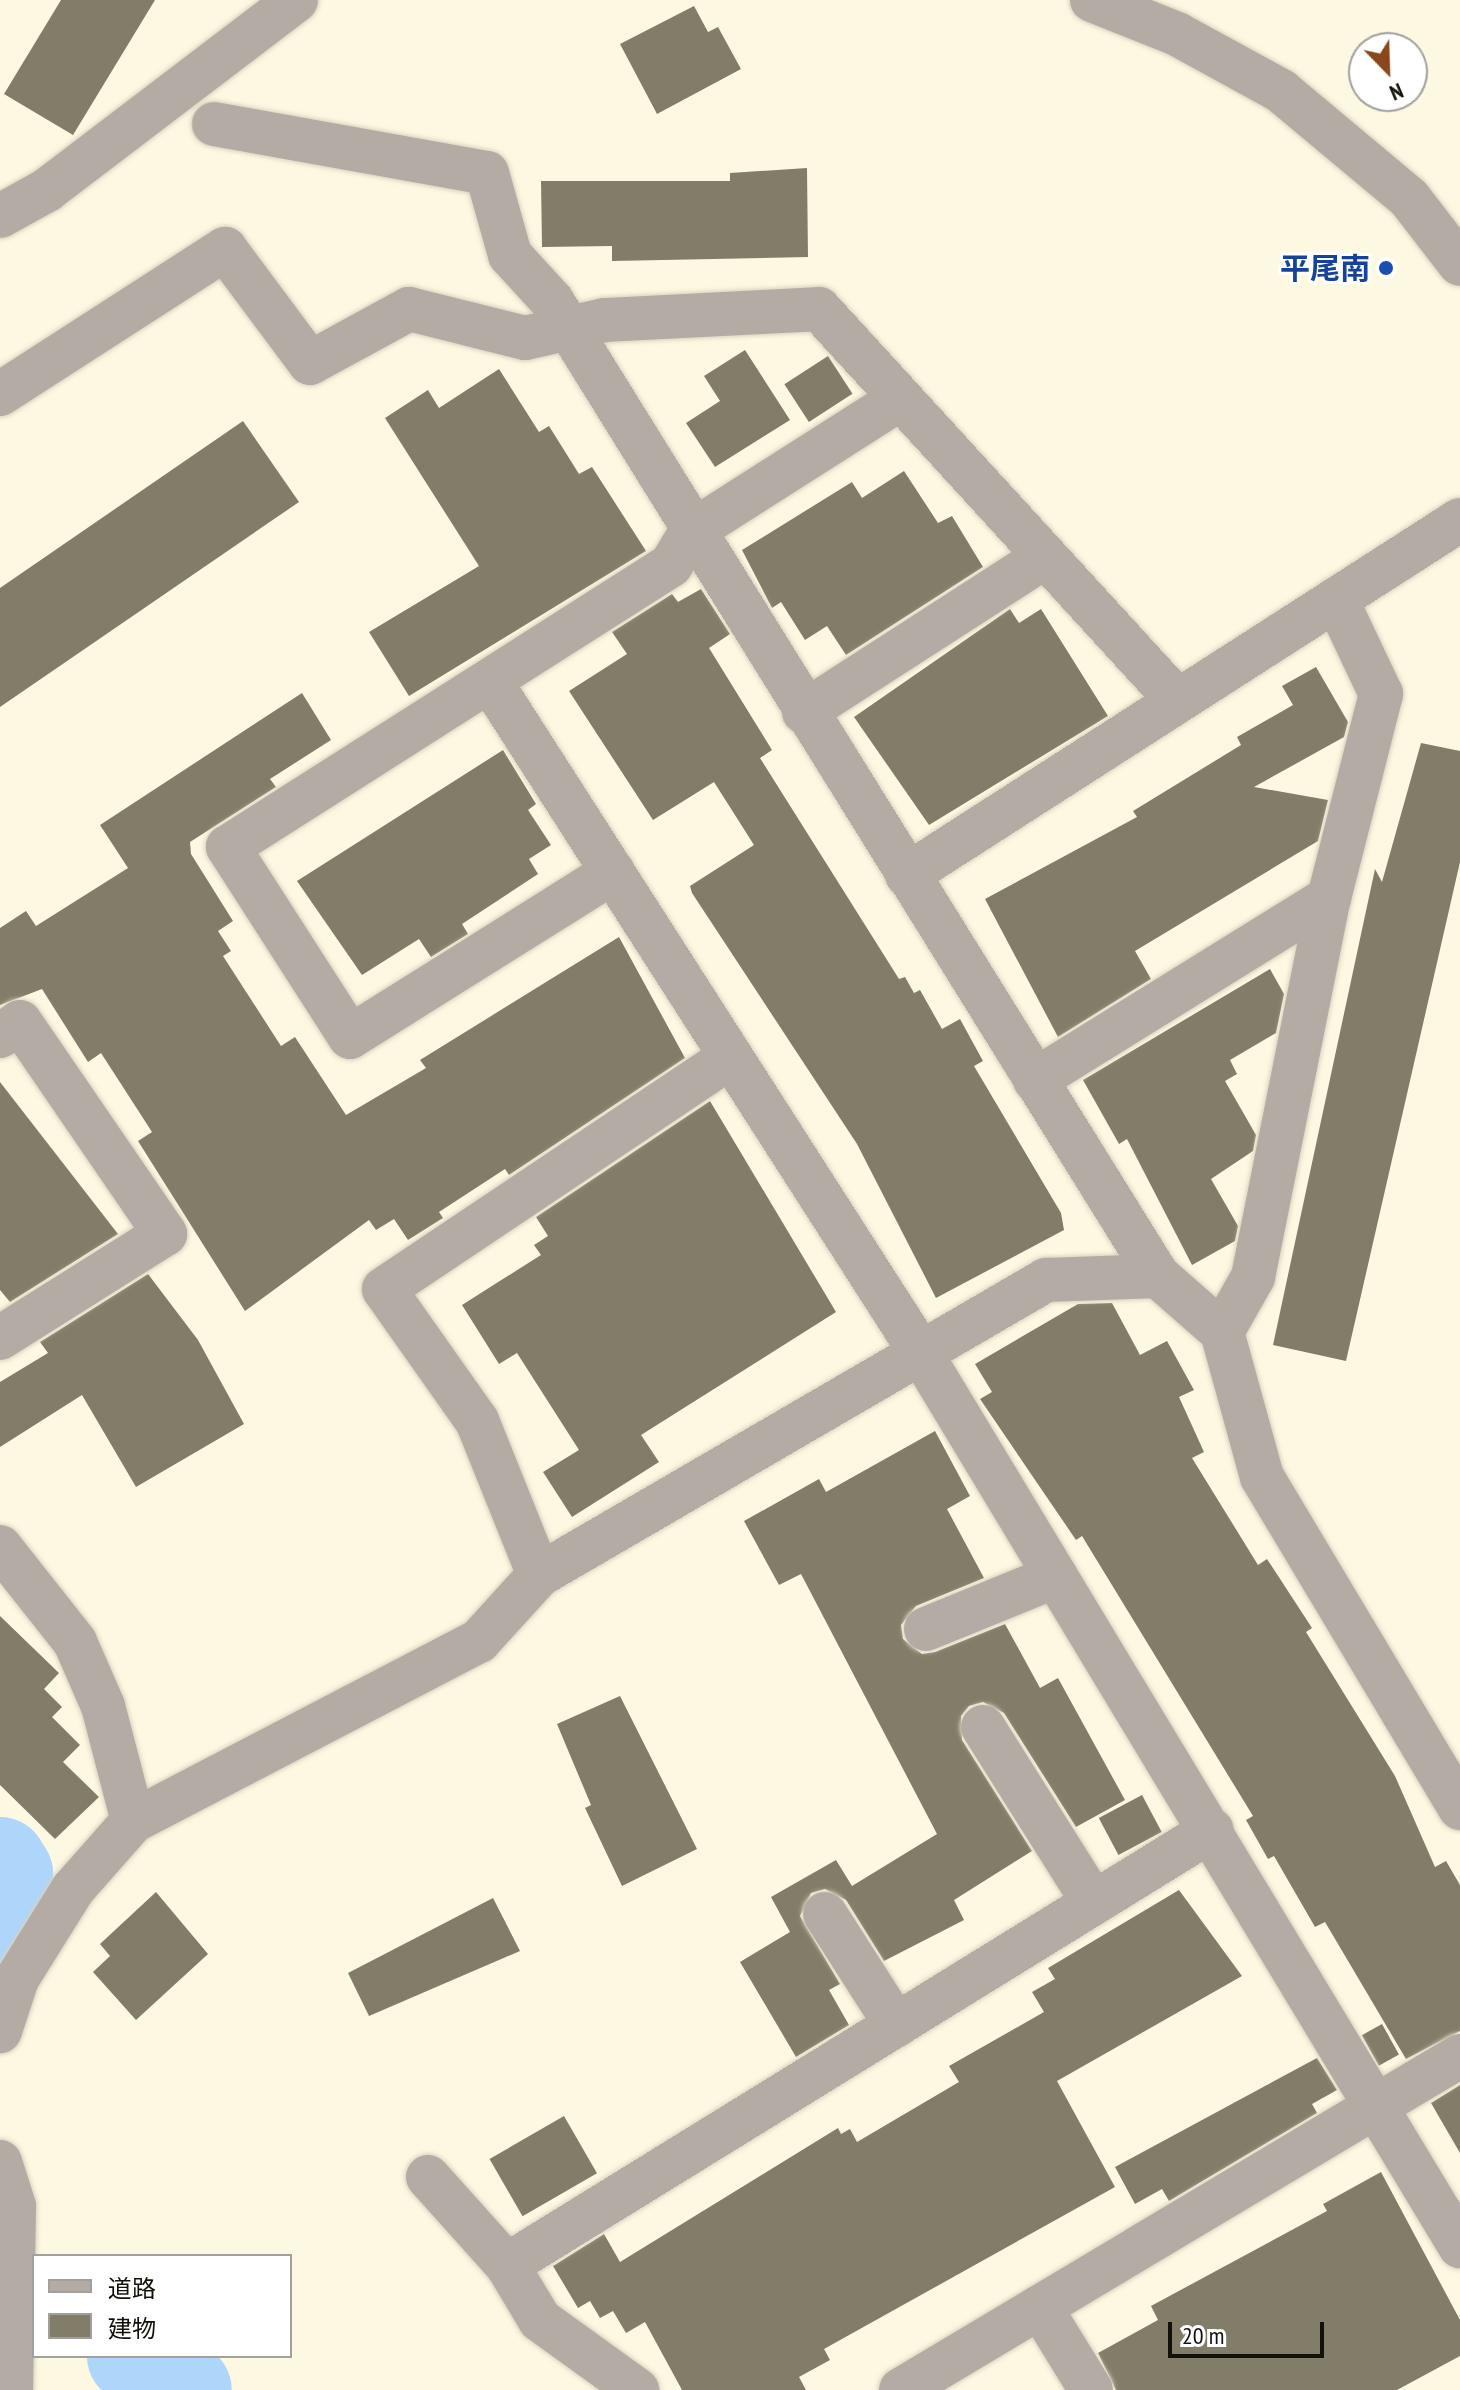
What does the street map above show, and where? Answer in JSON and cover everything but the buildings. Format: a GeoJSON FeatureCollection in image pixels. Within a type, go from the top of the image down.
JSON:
{"type":"FeatureCollection","features":[{"type":"Feature","properties":{"kind":"street"},"geometry":{"type":"LineString","coordinates":[[0,216],[47,190],[296,0]]}},
{"type":"Feature","properties":{"kind":"street"},"geometry":{"type":"LineString","coordinates":[[1092,0],[1177,34],[1281,91],[1409,198],[1460,264]]}},
{"type":"Feature","properties":{"kind":"street"},"geometry":{"type":"LineString","coordinates":[[214,124],[487,173],[510,255],[552,301],[566,332],[1158,1276],[1222,1332],[1262,1477],[1460,1808]]}},
{"type":"Feature","properties":{"kind":"street"},"geometry":{"type":"LineString","coordinates":[[0,394],[225,249],[310,363],[409,309],[525,338],[566,332],[605,320],[819,309],[1043,558],[1176,699]]}},
{"type":"Feature","properties":{"kind":"street"},"geometry":{"type":"LineString","coordinates":[[613,872],[350,1037],[228,847],[671,565],[691,532],[900,399]]}},
{"type":"Feature","properties":{"kind":"street"},"geometry":{"type":"LineString","coordinates":[[907,875],[1176,699],[1460,520]]}},
{"type":"Feature","properties":{"kind":"street"},"geometry":{"type":"LineString","coordinates":[[804,712],[1043,558]]}},
{"type":"Feature","properties":{"kind":"street"},"geometry":{"type":"LineString","coordinates":[[1222,1332],[1253,1277],[1329,898],[1381,694],[1336,599]]}},
{"type":"Feature","properties":{"kind":"street"},"geometry":{"type":"LineString","coordinates":[[490,681],[919,1350],[1380,2103],[1460,2246]]}},
{"type":"Feature","properties":{"kind":"street"},"geometry":{"type":"LineString","coordinates":[[1035,1080],[1329,898]]}},
{"type":"Feature","properties":{"kind":"street"},"geometry":{"type":"LineString","coordinates":[[0,1036],[20,1022],[165,1234],[0,1338]]}},
{"type":"Feature","properties":{"kind":"street"},"geometry":{"type":"LineString","coordinates":[[539,1575],[477,1421],[384,1289],[731,1057]]}},
{"type":"Feature","properties":{"kind":"street"},"geometry":{"type":"LineString","coordinates":[[0,2031],[17,1979],[73,1889],[133,1821],[479,1641],[539,1575],[919,1350],[1046,1280],[1158,1276]]}},
{"type":"Feature","properties":{"kind":"street"},"geometry":{"type":"LineString","coordinates":[[0,1547],[75,1642],[103,1706],[133,1821]]}},
{"type":"Feature","properties":{"kind":"street"},"geometry":{"type":"LineString","coordinates":[[926,1629],[1056,1576]]}},
{"type":"Feature","properties":{"kind":"street"},"geometry":{"type":"LineString","coordinates":[[983,1727],[1094,1903]]}},
{"type":"Feature","properties":{"kind":"street"},"geometry":{"type":"LineString","coordinates":[[507,2265],[1212,1830]]}},
{"type":"Feature","properties":{"kind":"street"},"geometry":{"type":"LineString","coordinates":[[825,1914],[896,2025]]}},
{"type":"Feature","properties":{"kind":"street"},"geometry":{"type":"LineString","coordinates":[[901,2390],[1460,2056]]}},
{"type":"Feature","properties":{"kind":"street"},"geometry":{"type":"LineString","coordinates":[[0,2162],[14,2206],[11,2390]]}},
{"type":"Feature","properties":{"kind":"street"},"geometry":{"type":"LineString","coordinates":[[428,2177],[507,2265],[540,2320],[637,2390]]}},
{"type":"Feature","properties":{"kind":"street"},"geometry":{"type":"LineString","coordinates":[[1040,2307],[1091,2390]]}},
{"type":"Feature","properties":{"kind":"waterway"},"geometry":{"type":"LineString","coordinates":[[0,1864],[6,1874],[0,1929]]}},
{"type":"Feature","properties":{"kind":"waterway"},"geometry":{"type":"LineString","coordinates":[[137,2358],[185,2390]]}},
{"type":"Feature","properties":{"kind":"place","name":"平尾南"},"geometry":{"type":"Point","coordinates":[1386,268]}}]}
